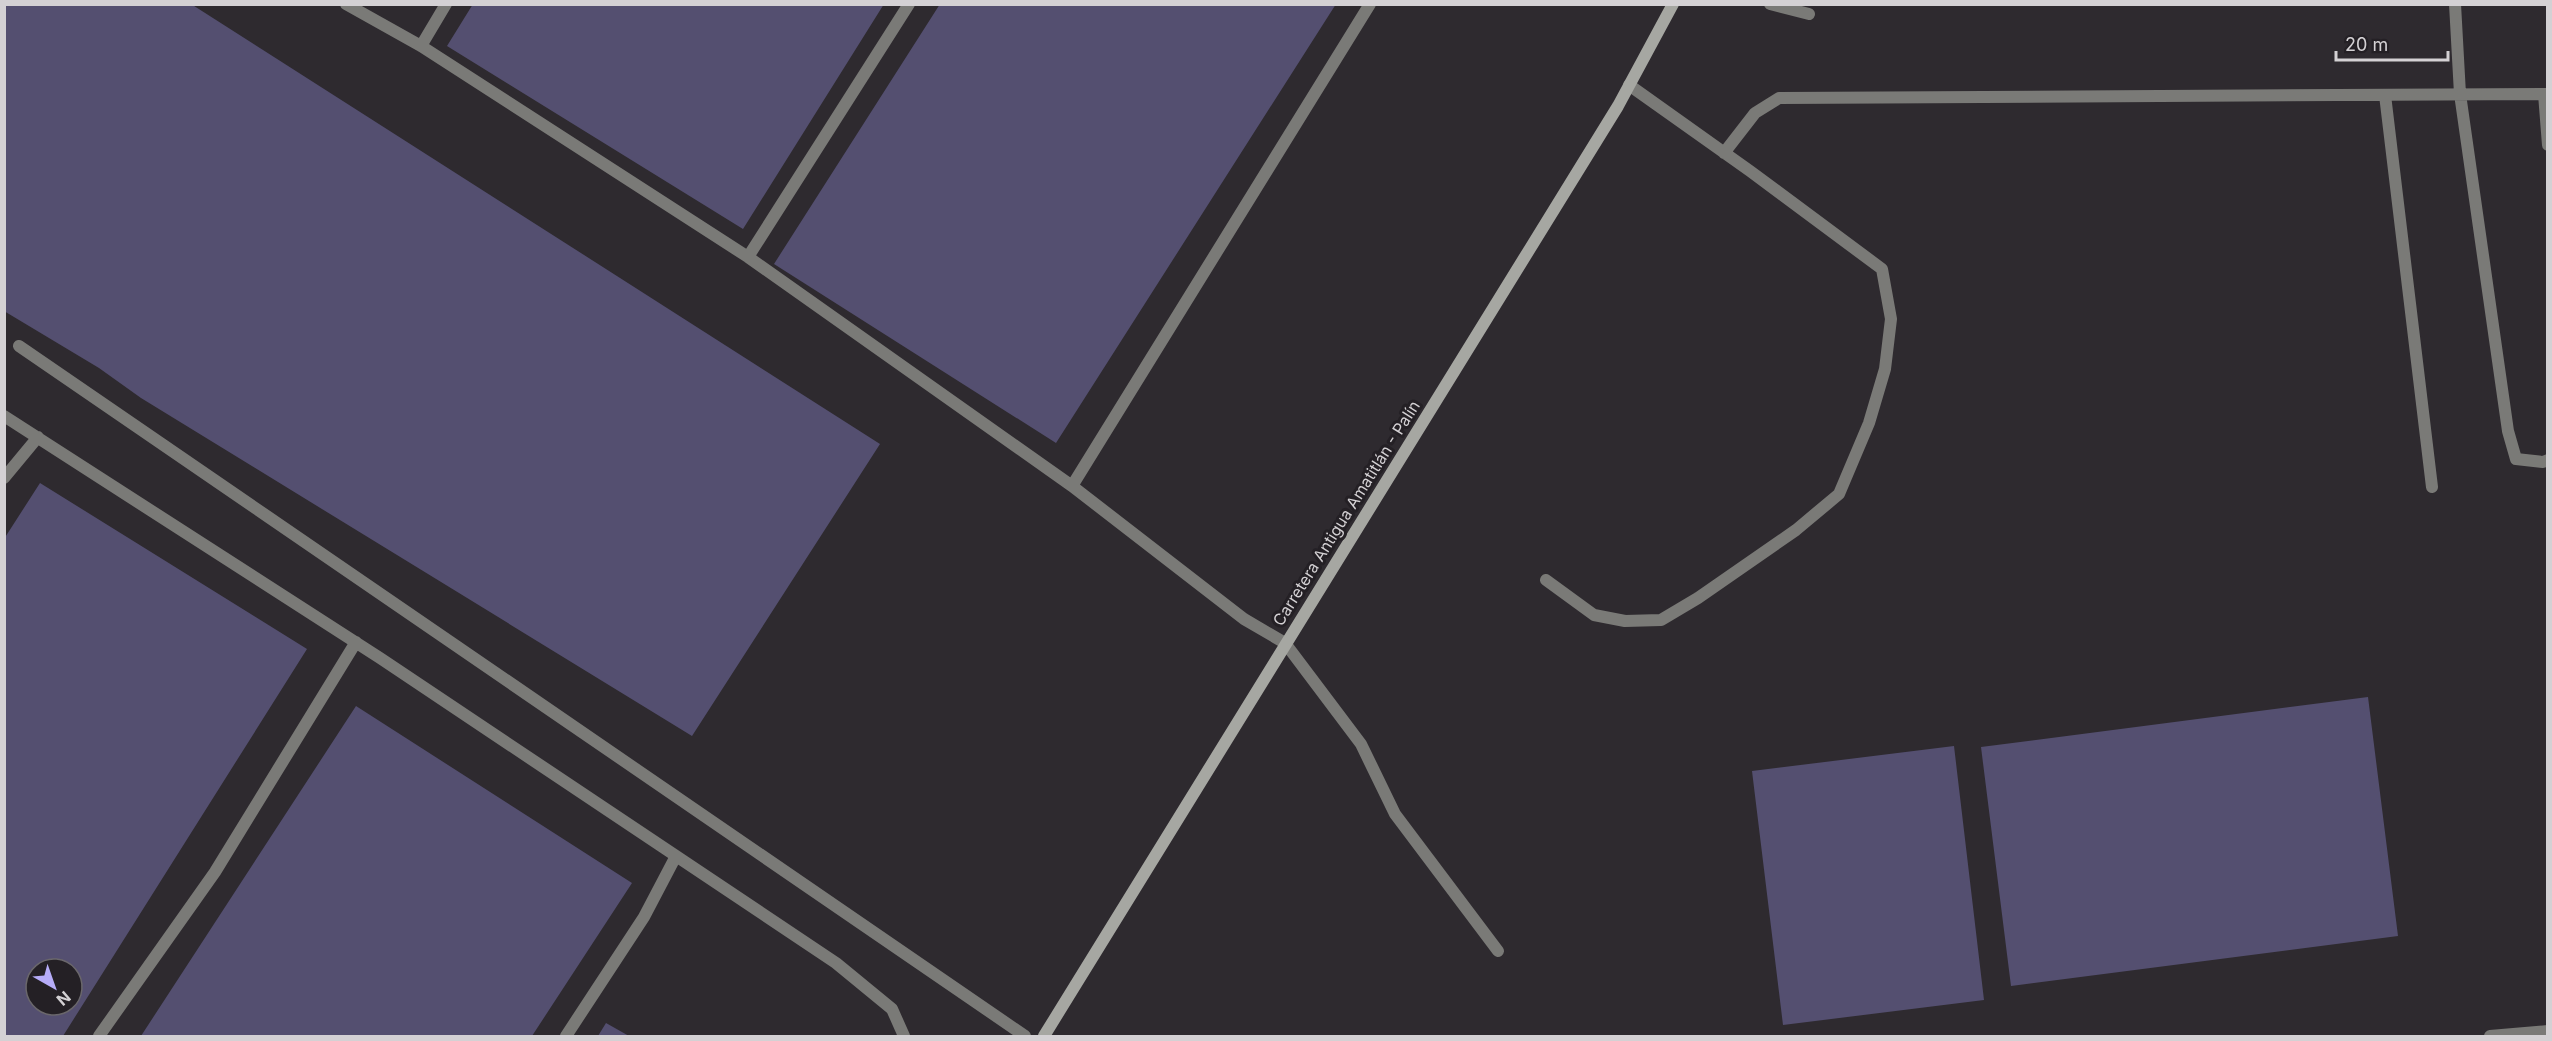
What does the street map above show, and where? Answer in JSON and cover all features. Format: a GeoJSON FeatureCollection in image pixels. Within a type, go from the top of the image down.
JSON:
{"type":"FeatureCollection","features":[{"type":"Feature","properties":{"kind":"main road","name":"Carretera Antigua Amatitlán - Palín"},"geometry":{"type":"LineString","coordinates":[[1044,1036],[1629,85],[1673,4]]}},
{"type":"Feature","properties":{"kind":"street"},"geometry":{"type":"LineString","coordinates":[[346,4],[420,45],[748,257],[1072,486],[1244,619],[1285,643],[1361,744],[1395,814],[1498,951]]}},
{"type":"Feature","properties":{"kind":"street"},"geometry":{"type":"LineString","coordinates":[[420,45],[446,4]]}},
{"type":"Feature","properties":{"kind":"street"},"geometry":{"type":"LineString","coordinates":[[748,257],[909,4]]}},
{"type":"Feature","properties":{"kind":"street"},"geometry":{"type":"LineString","coordinates":[[1072,486],[1370,4]]}},
{"type":"Feature","properties":{"kind":"street"},"geometry":{"type":"LineString","coordinates":[[1770,4],[1809,14]]}},
{"type":"Feature","properties":{"kind":"street"},"geometry":{"type":"LineString","coordinates":[[2455,4],[2460,94],[2508,431],[2516,459],[2543,462],[2547,460]]}},
{"type":"Feature","properties":{"kind":"street"},"geometry":{"type":"LineString","coordinates":[[1546,579],[1594,615],[1625,621],[1661,620],[1698,598],[1796,530],[1839,494],[1869,423],[1885,369],[1891,319],[1882,269],[1629,85]]}},
{"type":"Feature","properties":{"kind":"street"},"geometry":{"type":"LineString","coordinates":[[1724,153],[1755,113],[1765,104],[1779,98],[2546,94],[2547,145]]}},
{"type":"Feature","properties":{"kind":"street"},"geometry":{"type":"LineString","coordinates":[[2385,95],[2432,487]]}},
{"type":"Feature","properties":{"kind":"street"},"geometry":{"type":"LineString","coordinates":[[19,346],[1025,1036]]}},
{"type":"Feature","properties":{"kind":"street"},"geometry":{"type":"LineString","coordinates":[[4,416],[356,642],[836,963],[892,1009],[904,1036]]}},
{"type":"Feature","properties":{"kind":"street"},"geometry":{"type":"LineString","coordinates":[[4,478],[38,437]]}},
{"type":"Feature","properties":{"kind":"street"},"geometry":{"type":"LineString","coordinates":[[99,1036],[215,872],[356,642]]}},
{"type":"Feature","properties":{"kind":"street"},"geometry":{"type":"LineString","coordinates":[[566,1036],[644,917],[676,856]]}},
{"type":"Feature","properties":{"kind":"street"},"geometry":{"type":"LineString","coordinates":[[2490,1036],[2547,1031]]}},
{"type":"Feature","properties":{"kind":"building"},"geometry":{"type":"Polygon","coordinates":[[[4,4],[191,4],[880,444],[692,736],[141,398],[99,368],[4,311],[4,4]]]}},
{"type":"Feature","properties":{"kind":"building"},"geometry":{"type":"Polygon","coordinates":[[[473,4],[884,4],[743,229],[447,46],[473,4]]]}},
{"type":"Feature","properties":{"kind":"building"},"geometry":{"type":"Polygon","coordinates":[[[940,4],[1336,4],[1056,443],[774,264],[940,4]]]}},
{"type":"Feature","properties":{"kind":"building"},"geometry":{"type":"Polygon","coordinates":[[[40,483],[307,649],[84,1003],[84,957],[24,957],[24,1017],[75,1017],[63,1036],[4,1036],[4,539],[40,483]]]}},
{"type":"Feature","properties":{"kind":"building"},"geometry":{"type":"Polygon","coordinates":[[[2368,697],[2398,936],[2011,986],[1981,747],[2368,697]]]}},
{"type":"Feature","properties":{"kind":"building"},"geometry":{"type":"Polygon","coordinates":[[[356,706],[632,883],[532,1036],[141,1036],[356,706]]]}},
{"type":"Feature","properties":{"kind":"building"},"geometry":{"type":"Polygon","coordinates":[[[1954,746],[1984,1000],[1783,1025],[1752,771],[1954,746]]]}},
{"type":"Feature","properties":{"kind":"building"},"geometry":{"type":"Polygon","coordinates":[[[606,1023],[629,1036],[598,1036],[606,1023]]]}}]}
